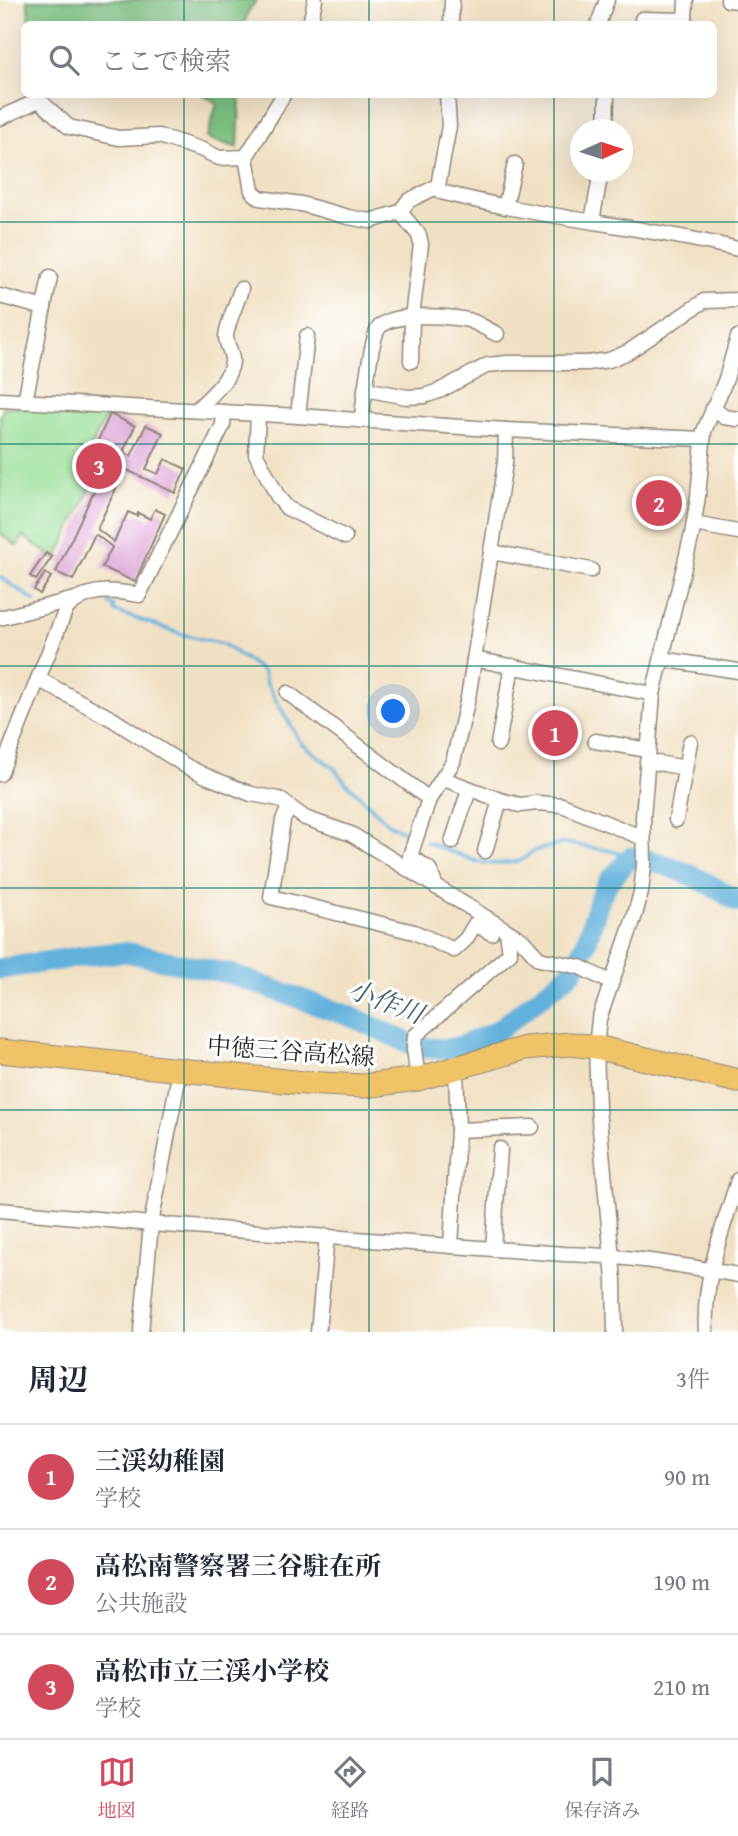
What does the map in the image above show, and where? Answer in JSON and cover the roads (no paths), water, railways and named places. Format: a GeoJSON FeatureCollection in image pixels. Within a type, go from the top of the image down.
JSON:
{"type":"FeatureCollection","features":[{"type":"Feature","properties":{"kind":"main road","name":"中徳三谷高松線"},"geometry":{"type":"LineString","coordinates":[[0,1051],[363,1086],[418,1079],[524,1048],[569,1044],[596,1047],[738,1081]]}},
{"type":"Feature","properties":{"kind":"street"},"geometry":{"type":"LineString","coordinates":[[311,21],[315,0]]}},
{"type":"Feature","properties":{"kind":"street"},"geometry":{"type":"LineString","coordinates":[[451,21],[452,0]]}},
{"type":"Feature","properties":{"kind":"street"},"geometry":{"type":"LineString","coordinates":[[599,21],[607,0]]}},
{"type":"Feature","properties":{"kind":"street"},"geometry":{"type":"LineString","coordinates":[[642,21],[685,20],[686,0]]}},
{"type":"Feature","properties":{"kind":"street"},"geometry":{"type":"LineString","coordinates":[[728,0],[738,1]]}},
{"type":"Feature","properties":{"kind":"street"},"geometry":{"type":"LineString","coordinates":[[282,98],[246,157],[252,191],[260,198],[301,204],[370,220],[400,212],[408,201],[438,186]]}},
{"type":"Feature","properties":{"kind":"street"},"geometry":{"type":"LineString","coordinates":[[447,98],[449,126],[438,186],[441,192],[505,207],[738,249]]}},
{"type":"Feature","properties":{"kind":"street"},"geometry":{"type":"LineString","coordinates":[[606,119],[607,98]]}},
{"type":"Feature","properties":{"kind":"street"},"geometry":{"type":"LineString","coordinates":[[0,118],[39,100],[69,127],[118,138],[159,136],[203,149],[219,158],[246,157]]}},
{"type":"Feature","properties":{"kind":"street"},"geometry":{"type":"LineString","coordinates":[[505,207],[515,164]]}},
{"type":"Feature","properties":{"kind":"street"},"geometry":{"type":"LineString","coordinates":[[592,221],[599,182]]}},
{"type":"Feature","properties":{"kind":"street"},"geometry":{"type":"LineString","coordinates":[[400,212],[419,235],[421,244],[412,317],[411,361]]}},
{"type":"Feature","properties":{"kind":"street"},"geometry":{"type":"LineString","coordinates":[[25,401],[50,277]]}},
{"type":"Feature","properties":{"kind":"street"},"geometry":{"type":"LineString","coordinates":[[196,410],[230,368],[232,361],[226,335],[241,289]]}},
{"type":"Feature","properties":{"kind":"street"},"geometry":{"type":"LineString","coordinates":[[0,296],[44,308]]}},
{"type":"Feature","properties":{"kind":"street"},"geometry":{"type":"LineString","coordinates":[[365,389],[407,397],[424,396],[488,365],[610,360],[628,352],[704,301],[738,300]]}},
{"type":"Feature","properties":{"kind":"street"},"geometry":{"type":"LineString","coordinates":[[362,420],[365,389],[377,330],[381,325],[394,318],[429,316],[469,321],[498,334]]}},
{"type":"Feature","properties":{"kind":"street"},"geometry":{"type":"LineString","coordinates":[[298,416],[307,336]]}},
{"type":"Feature","properties":{"kind":"street"},"geometry":{"type":"LineString","coordinates":[[615,1332],[611,1255],[601,1164],[596,1047],[599,1019],[635,915],[644,852],[653,694],[694,524],[703,439],[726,379],[738,337]]}},
{"type":"Feature","properties":{"kind":"street"},"geometry":{"type":"LineString","coordinates":[[0,400],[703,439]]}},
{"type":"Feature","properties":{"kind":"street"},"geometry":{"type":"LineString","coordinates":[[713,408],[724,417],[738,419]]}},
{"type":"Feature","properties":{"kind":"street"},"geometry":{"type":"LineString","coordinates":[[0,618],[106,590],[139,594],[223,425],[224,412]]}},
{"type":"Feature","properties":{"kind":"street"},"geometry":{"type":"LineString","coordinates":[[258,415],[256,454],[278,497],[287,508],[345,537]]}},
{"type":"Feature","properties":{"kind":"street"},"geometry":{"type":"LineString","coordinates":[[436,887],[429,869],[410,856],[429,799],[453,762],[468,698],[505,463],[506,430]]}},
{"type":"Feature","properties":{"kind":"street"},"geometry":{"type":"LineString","coordinates":[[694,524],[738,531]]}},
{"type":"Feature","properties":{"kind":"street"},"geometry":{"type":"LineString","coordinates":[[491,552],[591,570]]}},
{"type":"Feature","properties":{"kind":"street"},"geometry":{"type":"LineString","coordinates":[[0,774],[66,609],[75,599]]}},
{"type":"Feature","properties":{"kind":"street"},"geometry":{"type":"LineString","coordinates":[[474,659],[653,694]]}},
{"type":"Feature","properties":{"kind":"street"},"geometry":{"type":"LineString","coordinates":[[662,659],[738,671]]}},
{"type":"Feature","properties":{"kind":"street"},"geometry":{"type":"LineString","coordinates":[[498,744],[512,666]]}},
{"type":"Feature","properties":{"kind":"street"},"geometry":{"type":"LineString","coordinates":[[38,679],[112,719],[186,766],[251,794],[279,799],[305,818],[351,834],[522,940],[539,959],[573,966],[610,982]]}},
{"type":"Feature","properties":{"kind":"street"},"geometry":{"type":"LineString","coordinates":[[288,693],[429,799]]}},
{"type":"Feature","properties":{"kind":"street"},"geometry":{"type":"LineString","coordinates":[[595,741],[685,768]]}},
{"type":"Feature","properties":{"kind":"street"},"geometry":{"type":"LineString","coordinates":[[676,820],[690,742]]}},
{"type":"Feature","properties":{"kind":"street"},"geometry":{"type":"LineString","coordinates":[[444,779],[469,790],[520,805],[562,805],[644,852]]}},
{"type":"Feature","properties":{"kind":"street"},"geometry":{"type":"LineString","coordinates":[[452,842],[469,790]]}},
{"type":"Feature","properties":{"kind":"street"},"geometry":{"type":"LineString","coordinates":[[485,850],[500,800]]}},
{"type":"Feature","properties":{"kind":"street"},"geometry":{"type":"LineString","coordinates":[[289,808],[283,820],[271,897],[414,932],[454,950],[467,939],[475,924],[503,939],[507,931]]}},
{"type":"Feature","properties":{"kind":"street"},"geometry":{"type":"LineString","coordinates":[[418,1079],[415,1043],[510,953],[507,931]]}},
{"type":"Feature","properties":{"kind":"street"},"geometry":{"type":"LineString","coordinates":[[451,1246],[458,1130],[456,1068]]}},
{"type":"Feature","properties":{"kind":"street"},"geometry":{"type":"LineString","coordinates":[[141,1332],[151,1224],[180,1069]]}},
{"type":"Feature","properties":{"kind":"street"},"geometry":{"type":"LineString","coordinates":[[458,1130],[532,1127]]}},
{"type":"Feature","properties":{"kind":"street"},"geometry":{"type":"LineString","coordinates":[[493,1249],[500,1149]]}},
{"type":"Feature","properties":{"kind":"street"},"geometry":{"type":"LineString","coordinates":[[706,1332],[705,1304],[710,1270],[738,1180]]}},
{"type":"Feature","properties":{"kind":"street"},"geometry":{"type":"LineString","coordinates":[[0,1210],[151,1224],[611,1255],[738,1275]]}},
{"type":"Feature","properties":{"kind":"street"},"geometry":{"type":"LineString","coordinates":[[318,1332],[327,1236]]}},
{"type":"Feature","properties":{"kind":"waterway"},"geometry":{"type":"LineString","coordinates":[[0,577],[35,601]]}},
{"type":"Feature","properties":{"kind":"waterway"},"geometry":{"type":"LineString","coordinates":[[109,603],[114,606],[114,611],[181,634],[223,644],[258,668],[264,673],[265,681],[301,743],[335,769],[389,824],[411,836]]}},
{"type":"Feature","properties":{"kind":"waterway"},"geometry":{"type":"LineString","coordinates":[[426,842],[478,862],[496,864],[521,861],[533,851],[565,843],[631,857]]}},
{"type":"Feature","properties":{"kind":"waterway","name":"小作川"},"geometry":{"type":"LineString","coordinates":[[0,969],[125,952],[230,974],[352,1017],[411,1044],[447,1049],[462,1046],[497,1031],[573,971],[586,943],[601,895],[609,881],[631,857],[660,863],[687,873],[738,902]]}},
{"type":"Feature","properties":{"kind":"place","name":"高松市立三渓小学校"},"geometry":{"type":"Point","coordinates":[99,466]}},
{"type":"Feature","properties":{"kind":"place","name":"高松南警察署三谷駐在所"},"geometry":{"type":"Point","coordinates":[659,503]}},
{"type":"Feature","properties":{"kind":"place","name":"三渓幼稚園"},"geometry":{"type":"Point","coordinates":[555,733]}}]}
